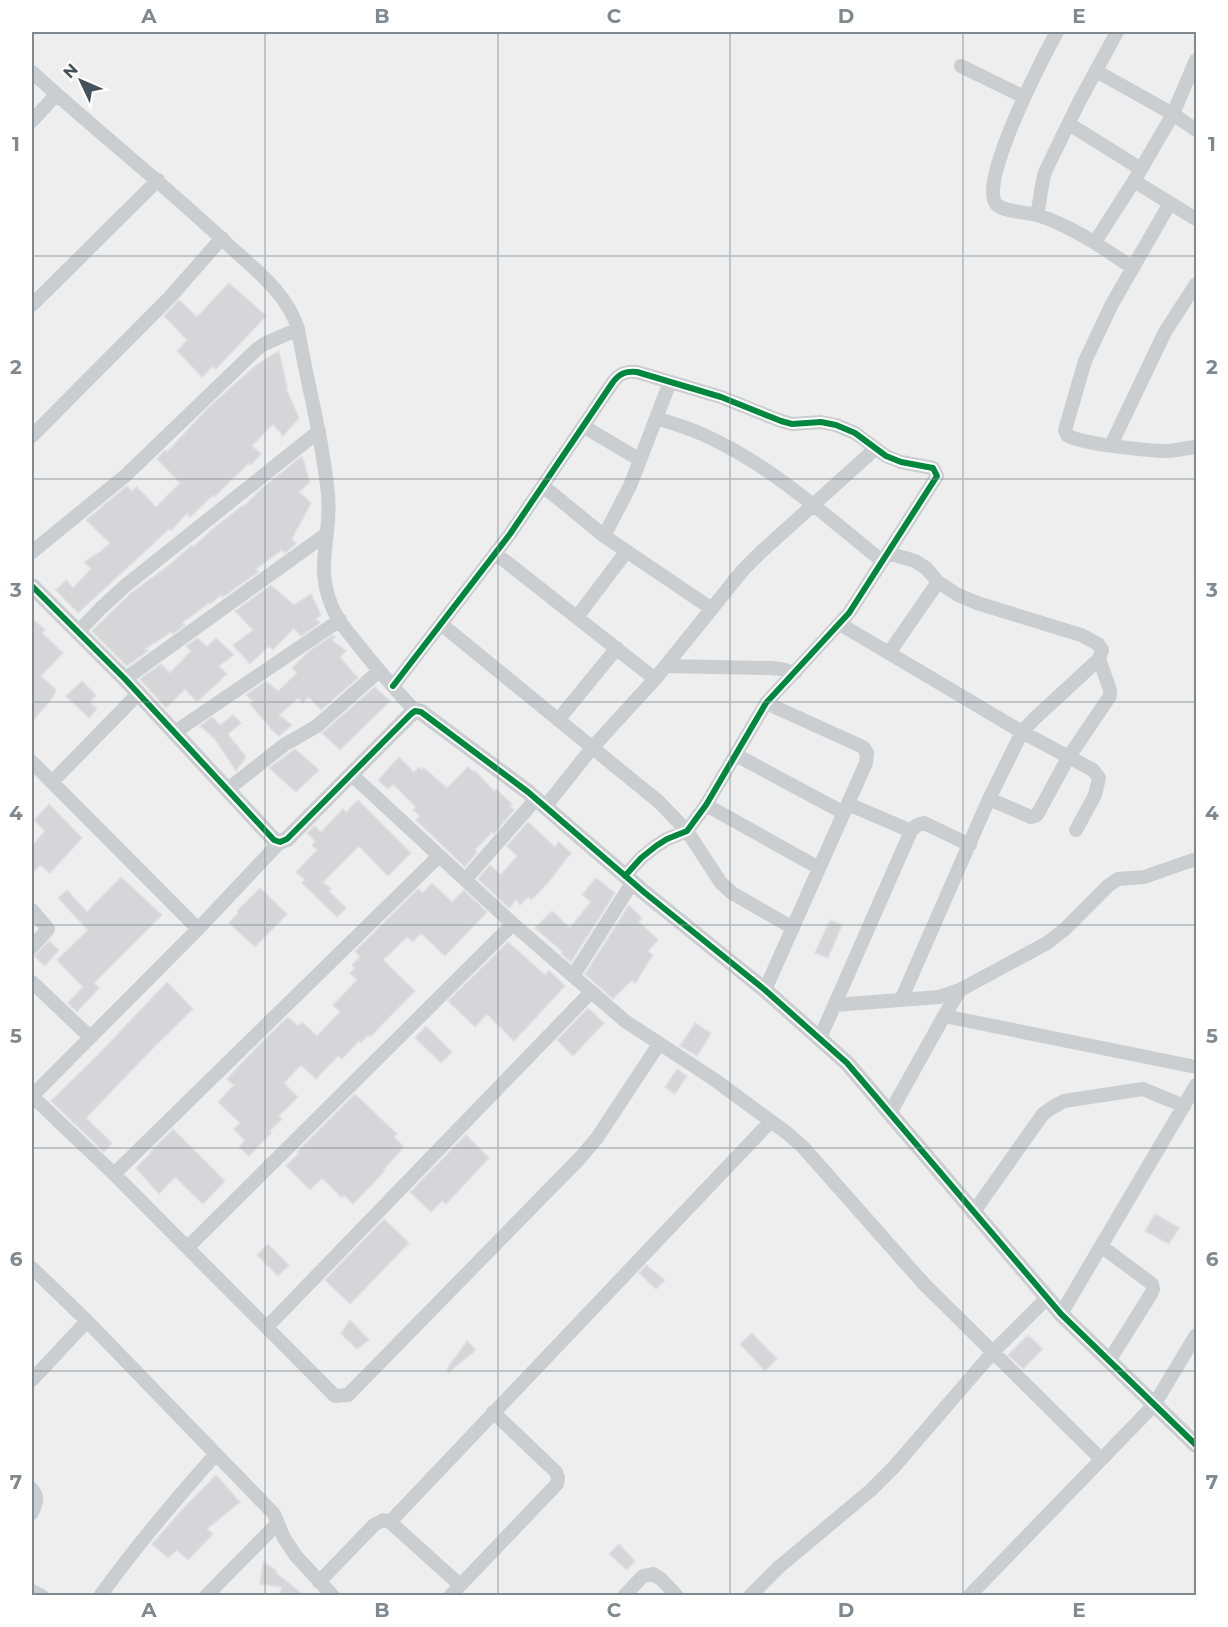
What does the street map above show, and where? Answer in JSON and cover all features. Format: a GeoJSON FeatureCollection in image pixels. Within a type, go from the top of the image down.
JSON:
{"type":"FeatureCollection","features":[{"type":"Feature","properties":{"kind":"street"},"geometry":{"type":"LineString","coordinates":[[1037,215],[1046,172],[1117,32]]}},
{"type":"Feature","properties":{"kind":"street"},"geometry":{"type":"LineString","coordinates":[[1052,33],[1009,130],[992,197],[997,205],[1006,209],[1058,222],[1095,242],[1133,268]]}},
{"type":"Feature","properties":{"kind":"street"},"geometry":{"type":"LineString","coordinates":[[1095,242],[1173,114],[1197,60]]}},
{"type":"Feature","properties":{"kind":"street"},"geometry":{"type":"LineString","coordinates":[[961,66],[1024,97]]}},
{"type":"Feature","properties":{"kind":"street"},"geometry":{"type":"LineString","coordinates":[[1096,71],[1197,130]]}},
{"type":"Feature","properties":{"kind":"street"},"geometry":{"type":"LineString","coordinates":[[32,72],[222,238],[271,284],[289,308],[298,329],[319,431],[329,496],[324,578],[331,605],[379,671],[415,711],[421,712],[540,803],[765,990],[847,1063],[1061,1314],[1197,1445]]}},
{"type":"Feature","properties":{"kind":"street"},"geometry":{"type":"LineString","coordinates":[[32,121],[56,95]]}},
{"type":"Feature","properties":{"kind":"street"},"geometry":{"type":"LineString","coordinates":[[1069,124],[1170,203],[1197,219]]}},
{"type":"Feature","properties":{"kind":"street"},"geometry":{"type":"LineString","coordinates":[[32,305],[158,180]]}},
{"type":"Feature","properties":{"kind":"street"},"geometry":{"type":"LineString","coordinates":[[1170,203],[1112,304],[1085,361],[1065,430],[1067,435],[1079,440],[1137,449],[1169,451],[1197,447]]}},
{"type":"Feature","properties":{"kind":"street"},"geometry":{"type":"LineString","coordinates":[[32,436],[170,297],[222,238]]}},
{"type":"Feature","properties":{"kind":"street"},"geometry":{"type":"LineString","coordinates":[[1111,445],[1165,332],[1197,284]]}},
{"type":"Feature","properties":{"kind":"street"},"geometry":{"type":"LineString","coordinates":[[32,552],[124,476],[256,350],[298,329]]}},
{"type":"Feature","properties":{"kind":"street"},"geometry":{"type":"LineString","coordinates":[[393,686],[495,553],[621,373],[637,372],[721,398],[792,424],[821,422],[836,425],[855,434],[886,456],[901,462],[933,468],[938,476],[849,613],[766,704],[706,805],[687,831],[656,846],[641,858],[573,976]]}},
{"type":"Feature","properties":{"kind":"street"},"geometry":{"type":"LineString","coordinates":[[603,536],[630,486],[670,382]]}},
{"type":"Feature","properties":{"kind":"street"},"geometry":{"type":"LineString","coordinates":[[656,418],[704,435],[758,464],[885,557],[915,561],[926,568],[938,582],[958,595],[1091,639],[1102,650],[1099,659],[1022,732],[989,799],[901,1000]]}},
{"type":"Feature","properties":{"kind":"street"},"geometry":{"type":"LineString","coordinates":[[583,426],[640,460]]}},
{"type":"Feature","properties":{"kind":"street"},"geometry":{"type":"LineString","coordinates":[[78,632],[125,586],[319,431]]}},
{"type":"Feature","properties":{"kind":"street"},"geometry":{"type":"LineString","coordinates":[[465,879],[540,803],[655,679],[761,552],[875,448]]}},
{"type":"Feature","properties":{"kind":"street"},"geometry":{"type":"LineString","coordinates":[[543,486],[603,536],[712,609]]}},
{"type":"Feature","properties":{"kind":"street"},"geometry":{"type":"LineString","coordinates":[[125,679],[326,535]]}},
{"type":"Feature","properties":{"kind":"street"},"geometry":{"type":"LineString","coordinates":[[577,617],[626,552]]}},
{"type":"Feature","properties":{"kind":"street"},"geometry":{"type":"LineString","coordinates":[[495,553],[655,679]]}},
{"type":"Feature","properties":{"kind":"street"},"geometry":{"type":"LineString","coordinates":[[889,652],[938,582]]}},
{"type":"Feature","properties":{"kind":"street"},"geometry":{"type":"LineString","coordinates":[[32,586],[139,693],[273,840],[280,842]]}},
{"type":"Feature","properties":{"kind":"street"},"geometry":{"type":"LineString","coordinates":[[175,732],[340,620]]}},
{"type":"Feature","properties":{"kind":"street"},"geometry":{"type":"LineString","coordinates":[[441,624],[659,802],[687,831],[721,883],[732,892],[793,928]]}},
{"type":"Feature","properties":{"kind":"street"},"geometry":{"type":"LineString","coordinates":[[840,624],[1022,732],[1093,770],[1099,778],[1095,795],[1076,830]]}},
{"type":"Feature","properties":{"kind":"street"},"geometry":{"type":"LineString","coordinates":[[558,720],[617,648]]}},
{"type":"Feature","properties":{"kind":"street"},"geometry":{"type":"LineString","coordinates":[[989,799],[1031,817],[1037,815],[1068,758],[1110,696],[1099,659]]}},
{"type":"Feature","properties":{"kind":"street"},"geometry":{"type":"LineString","coordinates":[[666,666],[770,668],[795,673]]}},
{"type":"Feature","properties":{"kind":"street"},"geometry":{"type":"LineString","coordinates":[[227,789],[284,746],[325,719],[379,671]]}},
{"type":"Feature","properties":{"kind":"street"},"geometry":{"type":"LineString","coordinates":[[52,782],[139,693]]}},
{"type":"Feature","properties":{"kind":"street"},"geometry":{"type":"LineString","coordinates":[[765,990],[866,763],[867,753],[863,747],[766,704]]}},
{"type":"Feature","properties":{"kind":"street"},"geometry":{"type":"LineString","coordinates":[[415,711],[287,839],[280,842],[198,929],[32,1096],[188,1247],[335,1396],[348,1395],[580,1158],[597,1138],[659,1044]]}},
{"type":"Feature","properties":{"kind":"street"},"geometry":{"type":"LineString","coordinates":[[736,755],[846,808],[911,831]]}},
{"type":"Feature","properties":{"kind":"street"},"geometry":{"type":"LineString","coordinates":[[32,762],[198,929]]}},
{"type":"Feature","properties":{"kind":"street"},"geometry":{"type":"LineString","coordinates":[[351,774],[513,924],[625,1021],[715,1080],[801,1146],[924,1284],[1101,1459]]}},
{"type":"Feature","properties":{"kind":"street"},"geometry":{"type":"LineString","coordinates":[[706,805],[819,867]]}},
{"type":"Feature","properties":{"kind":"street"},"geometry":{"type":"LineString","coordinates":[[820,1038],[911,831],[917,825],[924,824],[970,845]]}},
{"type":"Feature","properties":{"kind":"street"},"geometry":{"type":"LineString","coordinates":[[114,1174],[439,856]]}},
{"type":"Feature","properties":{"kind":"street"},"geometry":{"type":"LineString","coordinates":[[835,1005],[939,997],[960,990],[1047,943],[1118,879],[1144,877],[1196,859]]}},
{"type":"Feature","properties":{"kind":"street"},"geometry":{"type":"LineString","coordinates":[[32,910],[48,929],[32,946]]}},
{"type":"Feature","properties":{"kind":"street"},"geometry":{"type":"LineString","coordinates":[[188,1247],[513,924]]}},
{"type":"Feature","properties":{"kind":"street"},"geometry":{"type":"LineString","coordinates":[[32,982],[90,1037]]}},
{"type":"Feature","properties":{"kind":"street"},"geometry":{"type":"LineString","coordinates":[[890,1113],[960,990]]}},
{"type":"Feature","properties":{"kind":"street"},"geometry":{"type":"LineString","coordinates":[[267,1327],[591,992]]}},
{"type":"Feature","properties":{"kind":"street"},"geometry":{"type":"LineString","coordinates":[[944,1017],[1197,1067]]}},
{"type":"Feature","properties":{"kind":"street"},"geometry":{"type":"LineString","coordinates":[[1061,1314],[1197,1085]]}},
{"type":"Feature","properties":{"kind":"street"},"geometry":{"type":"LineString","coordinates":[[973,1213],[1043,1114],[1064,1101],[1143,1089],[1184,1106]]}},
{"type":"Feature","properties":{"kind":"street"},"geometry":{"type":"LineString","coordinates":[[390,1522],[771,1121]]}},
{"type":"Feature","properties":{"kind":"street"},"geometry":{"type":"LineString","coordinates":[[1101,1246],[1152,1284],[1153,1289],[1109,1360]]}},
{"type":"Feature","properties":{"kind":"street"},"geometry":{"type":"LineString","coordinates":[[32,1268],[87,1321],[274,1514],[284,1538],[296,1556],[333,1596]]}},
{"type":"Feature","properties":{"kind":"street"},"geometry":{"type":"LineString","coordinates":[[750,1596],[779,1567],[871,1490],[894,1467],[993,1352],[1047,1298]]}},
{"type":"Feature","properties":{"kind":"street"},"geometry":{"type":"LineString","coordinates":[[32,1380],[87,1321]]}},
{"type":"Feature","properties":{"kind":"street"},"geometry":{"type":"LineString","coordinates":[[969,1596],[1154,1405],[1197,1335]]}},
{"type":"Feature","properties":{"kind":"street"},"geometry":{"type":"LineString","coordinates":[[320,1582],[374,1525],[383,1520],[390,1522],[455,1590],[557,1484],[556,1472],[493,1412]]}},
{"type":"Feature","properties":{"kind":"street"},"geometry":{"type":"LineString","coordinates":[[100,1596],[172,1504],[216,1455]]}},
{"type":"Feature","properties":{"kind":"street"},"geometry":{"type":"LineString","coordinates":[[32,1489],[37,1496],[37,1501],[32,1513]]}},
{"type":"Feature","properties":{"kind":"street"},"geometry":{"type":"LineString","coordinates":[[206,1596],[278,1523]]}},
{"type":"Feature","properties":{"kind":"street"},"geometry":{"type":"LineString","coordinates":[[624,1596],[643,1576],[653,1574],[677,1596]]}},
{"type":"Feature","properties":{"kind":"street"},"geometry":{"type":"LineString","coordinates":[[32,1591],[42,1596]]}},
{"type":"Feature","properties":{"kind":"building"},"geometry":{"type":"Polygon","coordinates":[[[229,283],[266,316],[216,369],[213,366],[202,377],[177,351],[187,340],[164,316],[179,300],[197,317],[229,283]]]}},
{"type":"Feature","properties":{"kind":"building"},"geometry":{"type":"Polygon","coordinates":[[[279,351],[286,388],[299,418],[283,436],[273,424],[252,446],[261,454],[251,465],[249,463],[190,517],[187,513],[171,531],[169,529],[78,613],[56,590],[66,580],[73,588],[91,569],[84,562],[110,543],[86,520],[127,486],[132,491],[137,487],[156,507],[180,483],[157,459],[165,450],[167,452],[208,408],[256,365],[279,351]]]}},
{"type":"Feature","properties":{"kind":"building"},"geometry":{"type":"Polygon","coordinates":[[[302,456],[310,482],[299,492],[311,503],[292,539],[296,544],[285,553],[282,550],[256,569],[258,572],[223,597],[221,595],[209,603],[182,623],[185,625],[145,649],[148,651],[127,666],[92,631],[131,593],[243,507],[302,456]]]}},
{"type":"Feature","properties":{"kind":"building"},"geometry":{"type":"Polygon","coordinates":[[[271,585],[294,605],[311,594],[321,615],[316,619],[320,623],[301,636],[294,628],[273,650],[269,646],[250,664],[233,645],[253,630],[235,611],[271,585]]]}},
{"type":"Feature","properties":{"kind":"building"},"geometry":{"type":"Polygon","coordinates":[[[32,618],[45,630],[42,633],[63,653],[41,676],[56,690],[32,722],[32,618]]]}},
{"type":"Feature","properties":{"kind":"building"},"geometry":{"type":"Polygon","coordinates":[[[333,635],[335,637],[332,640],[346,651],[340,657],[358,678],[321,710],[309,697],[303,703],[298,698],[279,715],[292,725],[279,736],[250,704],[253,701],[246,695],[266,681],[278,691],[297,673],[292,668],[308,652],[333,635]]]}},
{"type":"Feature","properties":{"kind":"building"},"geometry":{"type":"Polygon","coordinates":[[[198,638],[207,647],[216,638],[234,655],[219,666],[227,674],[197,702],[185,689],[166,708],[140,679],[161,664],[170,673],[191,651],[186,646],[198,638]]]}},
{"type":"Feature","properties":{"kind":"building"},"geometry":{"type":"Polygon","coordinates":[[[82,681],[96,695],[90,702],[97,709],[89,718],[66,696],[82,681]]]}},
{"type":"Feature","properties":{"kind":"building"},"geometry":{"type":"Polygon","coordinates":[[[375,687],[390,701],[340,750],[322,733],[375,687]]]}},
{"type":"Feature","properties":{"kind":"building"},"geometry":{"type":"Polygon","coordinates":[[[233,715],[241,723],[228,734],[246,757],[236,771],[215,739],[200,726],[212,717],[220,725],[233,715]]]}},
{"type":"Feature","properties":{"kind":"building"},"geometry":{"type":"Polygon","coordinates":[[[295,749],[319,770],[296,792],[269,768],[295,749]]]}},
{"type":"Feature","properties":{"kind":"building"},"geometry":{"type":"Polygon","coordinates":[[[399,757],[414,772],[419,767],[422,770],[424,768],[447,788],[468,767],[512,804],[510,806],[514,810],[494,834],[492,832],[475,850],[477,852],[465,867],[416,820],[420,816],[413,810],[416,807],[393,784],[388,789],[378,780],[399,757]]]}},
{"type":"Feature","properties":{"kind":"building"},"geometry":{"type":"Polygon","coordinates":[[[358,800],[411,853],[388,876],[359,846],[323,882],[346,908],[337,917],[302,883],[305,880],[296,872],[317,850],[312,845],[315,841],[307,833],[315,826],[321,832],[343,809],[346,812],[358,800]]]}},
{"type":"Feature","properties":{"kind":"building"},"geometry":{"type":"Polygon","coordinates":[[[49,804],[82,838],[50,873],[40,865],[32,874],[32,846],[45,831],[34,820],[49,804]]]}},
{"type":"Feature","properties":{"kind":"building"},"geometry":{"type":"Polygon","coordinates":[[[528,822],[555,847],[559,842],[571,853],[547,884],[531,900],[528,897],[520,905],[516,900],[509,908],[478,879],[490,865],[501,875],[517,856],[507,846],[528,822]]]}},
{"type":"Feature","properties":{"kind":"building"},"geometry":{"type":"Polygon","coordinates":[[[121,877],[162,915],[94,983],[99,988],[77,1012],[68,1003],[83,987],[57,960],[88,930],[58,898],[67,890],[87,912],[121,877]]]}},
{"type":"Feature","properties":{"kind":"building"},"geometry":{"type":"Polygon","coordinates":[[[596,878],[615,893],[571,962],[535,928],[552,911],[570,928],[591,902],[582,895],[596,878]]]}},
{"type":"Feature","properties":{"kind":"building"},"geometry":{"type":"Polygon","coordinates":[[[432,883],[452,902],[464,890],[487,912],[445,956],[421,933],[413,942],[407,937],[383,960],[415,991],[370,1037],[368,1035],[361,1043],[359,1041],[342,1059],[338,1056],[316,1079],[301,1065],[284,1083],[298,1097],[279,1116],[282,1119],[249,1156],[239,1147],[245,1141],[234,1129],[240,1123],[218,1102],[234,1085],[227,1079],[288,1017],[298,1026],[302,1022],[317,1036],[340,1012],[333,1005],[357,980],[350,973],[355,968],[352,965],[360,957],[355,951],[418,889],[423,893],[432,883]]]}},
{"type":"Feature","properties":{"kind":"building"},"geometry":{"type":"Polygon","coordinates":[[[260,888],[287,914],[255,947],[229,923],[238,913],[237,911],[260,888]]]}},
{"type":"Feature","properties":{"kind":"building"},"geometry":{"type":"Polygon","coordinates":[[[629,905],[642,918],[639,922],[658,940],[648,951],[653,955],[635,984],[632,980],[613,999],[585,974],[629,905]]]}},
{"type":"Feature","properties":{"kind":"building"},"geometry":{"type":"Polygon","coordinates":[[[830,920],[842,925],[828,958],[815,953],[830,920]]]}},
{"type":"Feature","properties":{"kind":"building"},"geometry":{"type":"Polygon","coordinates":[[[49,941],[59,950],[45,966],[34,956],[49,941]]]}},
{"type":"Feature","properties":{"kind":"building"},"geometry":{"type":"Polygon","coordinates":[[[508,942],[545,975],[549,970],[565,986],[514,1041],[487,1014],[475,1027],[448,1001],[508,942]]]}},
{"type":"Feature","properties":{"kind":"building"},"geometry":{"type":"Polygon","coordinates":[[[167,982],[193,1009],[86,1118],[112,1143],[104,1152],[51,1101],[167,982]]]}},
{"type":"Feature","properties":{"kind":"building"},"geometry":{"type":"Polygon","coordinates":[[[588,1008],[604,1023],[573,1056],[557,1040],[588,1008]]]}},
{"type":"Feature","properties":{"kind":"building"},"geometry":{"type":"Polygon","coordinates":[[[695,1023],[711,1033],[697,1056],[680,1046],[695,1023]]]}},
{"type":"Feature","properties":{"kind":"building"},"geometry":{"type":"Polygon","coordinates":[[[426,1026],[452,1052],[441,1063],[415,1038],[426,1026]]]}},
{"type":"Feature","properties":{"kind":"building"},"geometry":{"type":"Polygon","coordinates":[[[677,1069],[687,1076],[675,1094],[665,1087],[677,1069]]]}},
{"type":"Feature","properties":{"kind":"building"},"geometry":{"type":"Polygon","coordinates":[[[355,1094],[397,1134],[394,1137],[404,1147],[383,1170],[385,1171],[353,1204],[344,1195],[342,1198],[322,1178],[310,1190],[286,1166],[355,1094]]]}},
{"type":"Feature","properties":{"kind":"building"},"geometry":{"type":"Polygon","coordinates":[[[173,1129],[225,1181],[203,1204],[175,1177],[159,1194],[136,1168],[173,1129]]]}},
{"type":"Feature","properties":{"kind":"building"},"geometry":{"type":"Polygon","coordinates":[[[466,1135],[489,1158],[446,1204],[442,1201],[431,1212],[410,1192],[466,1135]]]}},
{"type":"Feature","properties":{"kind":"building"},"geometry":{"type":"Polygon","coordinates":[[[1155,1214],[1179,1228],[1169,1244],[1145,1231],[1155,1214]]]}},
{"type":"Feature","properties":{"kind":"building"},"geometry":{"type":"Polygon","coordinates":[[[384,1219],[409,1243],[350,1304],[325,1280],[384,1219]]]}},
{"type":"Feature","properties":{"kind":"building"},"geometry":{"type":"Polygon","coordinates":[[[268,1244],[289,1265],[278,1276],[257,1255],[268,1244]]]}},
{"type":"Feature","properties":{"kind":"building"},"geometry":{"type":"Polygon","coordinates":[[[646,1265],[665,1280],[656,1289],[639,1273],[646,1265]]]}},
{"type":"Feature","properties":{"kind":"building"},"geometry":{"type":"Polygon","coordinates":[[[350,1320],[369,1340],[357,1349],[341,1334],[350,1320]]]}},
{"type":"Feature","properties":{"kind":"building"},"geometry":{"type":"Polygon","coordinates":[[[752,1333],[777,1359],[765,1371],[740,1344],[752,1333]]]}},
{"type":"Feature","properties":{"kind":"building"},"geometry":{"type":"Polygon","coordinates":[[[1028,1335],[1043,1349],[1023,1369],[1008,1355],[1028,1335]]]}},
{"type":"Feature","properties":{"kind":"building"},"geometry":{"type":"Polygon","coordinates":[[[467,1341],[476,1350],[449,1372],[447,1369],[467,1341]]]}},
{"type":"Feature","properties":{"kind":"building"},"geometry":{"type":"Polygon","coordinates":[[[216,1475],[240,1502],[207,1529],[213,1534],[188,1560],[177,1550],[168,1558],[152,1544],[216,1475]]]}},
{"type":"Feature","properties":{"kind":"building"},"geometry":{"type":"Polygon","coordinates":[[[619,1544],[635,1561],[627,1570],[609,1554],[619,1544]]]}},
{"type":"Feature","properties":{"kind":"building"},"geometry":{"type":"Polygon","coordinates":[[[263,1562],[276,1570],[276,1573],[305,1596],[279,1596],[282,1587],[260,1584],[263,1562]]]}},
{"type":"Feature","properties":{"kind":"cycle path"},"geometry":{"type":"LineString","coordinates":[[393,686],[510,534],[613,382],[624,373],[637,372],[721,397],[792,424],[821,422],[836,425],[855,433],[886,456],[901,462],[933,468],[937,476],[849,613],[766,703],[706,805],[687,831],[656,846],[641,858],[625,876]]}},
{"type":"Feature","properties":{"kind":"cycle path"},"geometry":{"type":"LineString","coordinates":[[32,586],[125,679],[274,840],[280,842],[287,839],[411,714],[415,711],[421,712],[528,792],[645,893],[765,990],[847,1063],[1061,1314],[1196,1445]]}}]}
